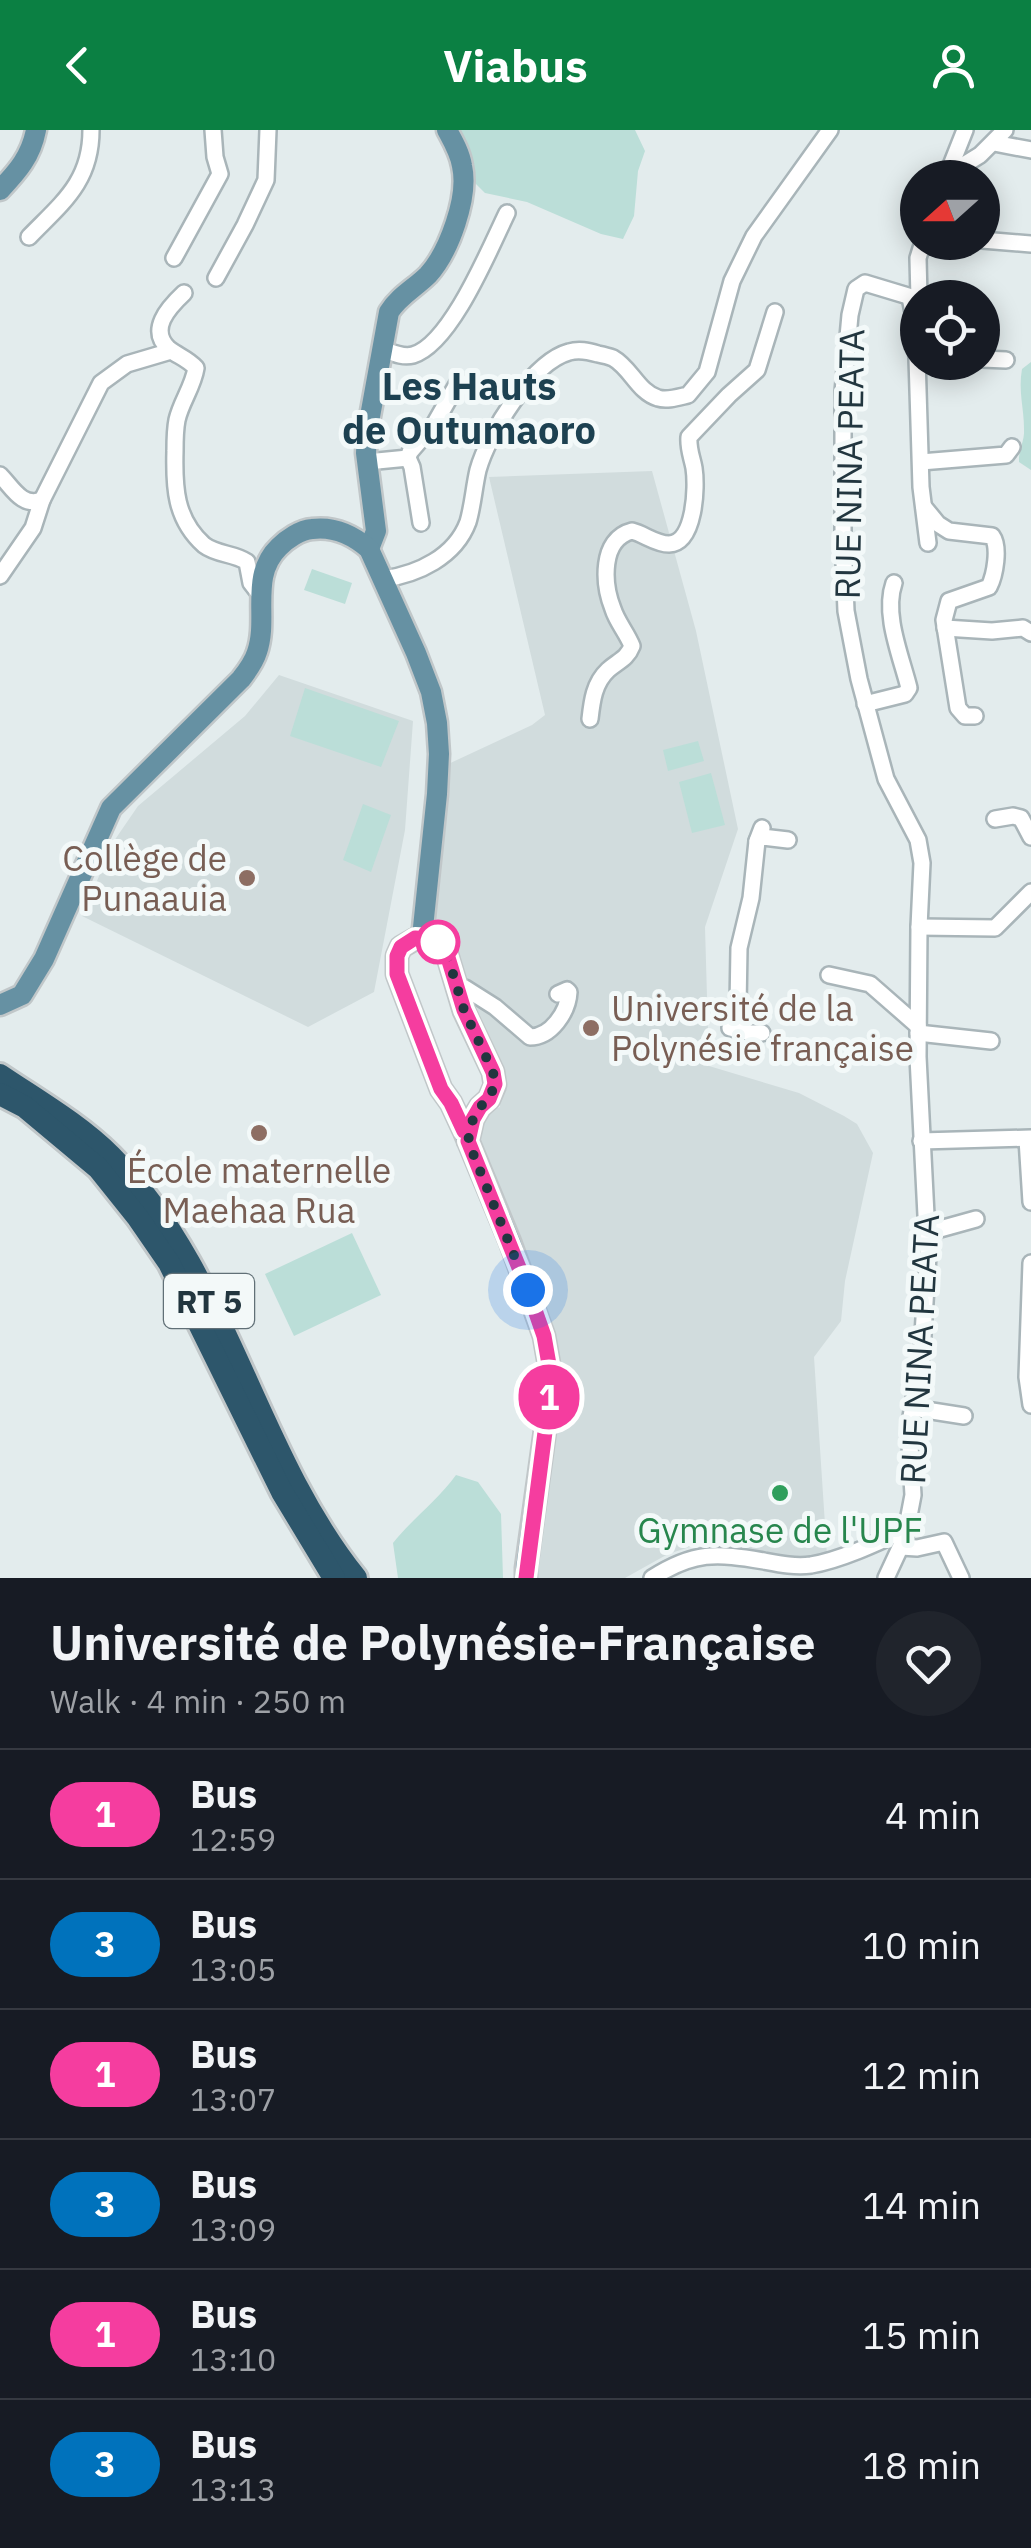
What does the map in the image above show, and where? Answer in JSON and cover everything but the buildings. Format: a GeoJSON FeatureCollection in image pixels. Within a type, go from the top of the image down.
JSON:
{"type":"FeatureCollection","features":[{"type":"Feature","properties":{"kind":"highway","name":"RT 5"},"geometry":{"type":"LineString","coordinates":[[0,1074],[75,1126],[110,1156],[176,1240],[299,1491],[356,1578]]}},
{"type":"Feature","properties":{"kind":"highway","name":"RT 5"},"geometry":{"type":"LineString","coordinates":[[0,1094],[26,1107],[98,1168],[170,1262],[282,1492],[334,1578]]}},
{"type":"Feature","properties":{"kind":"main road"},"geometry":{"type":"LineString","coordinates":[[0,190],[32,148],[36,130]]}},
{"type":"Feature","properties":{"kind":"main road"},"geometry":{"type":"LineString","coordinates":[[369,549],[376,530],[366,434],[389,312],[440,258],[458,214],[464,178],[447,130]]}},
{"type":"Feature","properties":{"kind":"main road"},"geometry":{"type":"LineString","coordinates":[[0,1005],[22,994],[44,960],[112,808],[252,666],[261,636],[262,577],[272,554],[287,539],[310,529],[335,529],[369,549],[431,692],[439,754],[422,937]]}},
{"type":"Feature","properties":{"kind":"main road"},"geometry":{"type":"LineString","coordinates":[[468,1141],[473,1119],[495,1084],[493,1072],[472,1032],[446,951],[432,939],[415,938],[401,947],[397,974],[441,1089],[468,1141],[528,1290],[544,1336],[550,1370],[526,1578]]}},
{"type":"Feature","properties":{"kind":"main road"},"geometry":{"type":"LineString","coordinates":[[451,1103],[468,1109],[480,1107]]}},
{"type":"Feature","properties":{"kind":"street"},"geometry":{"type":"LineString","coordinates":[[29,236],[70,196],[87,165],[90,130]]}},
{"type":"Feature","properties":{"kind":"street"},"geometry":{"type":"LineString","coordinates":[[174,258],[220,174],[213,130]]}},
{"type":"Feature","properties":{"kind":"street"},"geometry":{"type":"LineString","coordinates":[[216,278],[246,226],[266,180],[268,130]]}},
{"type":"Feature","properties":{"kind":"street"},"geometry":{"type":"LineString","coordinates":[[384,579],[433,564],[452,548],[467,524],[486,447],[524,386],[545,363],[567,352],[586,350],[615,359],[646,392],[662,400],[688,395],[707,372],[732,281],[754,236],[830,130]]}},
{"type":"Feature","properties":{"kind":"street"},"geometry":{"type":"LineString","coordinates":[[953,160],[965,130]]}},
{"type":"Feature","properties":{"kind":"street"},"geometry":{"type":"LineString","coordinates":[[972,160],[999,136],[1031,150]]}},
{"type":"Feature","properties":{"kind":"street"},"geometry":{"type":"LineString","coordinates":[[382,349],[397,355],[413,355],[440,333],[466,296],[507,213]]}},
{"type":"Feature","properties":{"kind":"street"},"geometry":{"type":"LineString","coordinates":[[1000,241],[1031,244]]}},
{"type":"Feature","properties":{"kind":"street","name":"RUE NINA PEATA"},"geometry":{"type":"LineString","coordinates":[[652,1578],[693,1557],[716,1555],[788,1566],[903,1542],[913,1495],[909,1429],[922,1350],[928,1255],[918,1030],[922,863],[918,840],[886,779],[865,704],[846,611],[844,558],[843,392],[856,288],[865,284],[900,294]]}},
{"type":"Feature","properties":{"kind":"street"},"geometry":{"type":"LineString","coordinates":[[184,294],[160,322],[159,329],[171,351],[196,368],[177,419],[174,490],[184,522],[212,550],[247,562],[251,583],[261,596]]}},
{"type":"Feature","properties":{"kind":"street"},"geometry":{"type":"LineString","coordinates":[[590,719],[604,673],[628,655],[632,646],[613,612],[608,592],[606,576],[611,547],[615,539],[632,530],[665,543],[682,537],[695,496],[689,437],[758,370],[775,312]]}},
{"type":"Feature","properties":{"kind":"street"},"geometry":{"type":"LineString","coordinates":[[832,320],[850,323]]}},
{"type":"Feature","properties":{"kind":"street"},"geometry":{"type":"LineString","coordinates":[[0,576],[33,528],[42,500],[101,384],[127,364],[171,351]]}},
{"type":"Feature","properties":{"kind":"street"},"geometry":{"type":"LineString","coordinates":[[1000,360],[1006,360]]}},
{"type":"Feature","properties":{"kind":"street"},"geometry":{"type":"LineString","coordinates":[[916,380],[928,543]]}},
{"type":"Feature","properties":{"kind":"street"},"geometry":{"type":"LineString","coordinates":[[421,523],[408,458],[435,424],[459,381]]}},
{"type":"Feature","properties":{"kind":"street"},"geometry":{"type":"LineString","coordinates":[[921,462],[1006,455],[1012,447]]}},
{"type":"Feature","properties":{"kind":"street"},"geometry":{"type":"LineString","coordinates":[[367,462],[408,458]]}},
{"type":"Feature","properties":{"kind":"street"},"geometry":{"type":"LineString","coordinates":[[0,475],[24,500],[42,500]]}},
{"type":"Feature","properties":{"kind":"street"},"geometry":{"type":"LineString","coordinates":[[924,507],[949,531],[992,536],[996,542],[989,587],[949,602],[945,611],[958,708],[965,716],[975,716]]}},
{"type":"Feature","properties":{"kind":"street"},"geometry":{"type":"LineString","coordinates":[[865,704],[905,694],[909,688],[891,612],[889,596],[894,583]]}},
{"type":"Feature","properties":{"kind":"street"},"geometry":{"type":"LineString","coordinates":[[945,628],[1023,628],[1031,633]]}},
{"type":"Feature","properties":{"kind":"street"},"geometry":{"type":"LineString","coordinates":[[995,819],[1021,818],[1031,837]]}},
{"type":"Feature","properties":{"kind":"street"},"geometry":{"type":"LineString","coordinates":[[721,1010],[729,1016],[738,1006],[739,948],[760,834],[788,840]]}},
{"type":"Feature","properties":{"kind":"street"},"geometry":{"type":"LineString","coordinates":[[918,927],[995,928],[1031,892]]}},
{"type":"Feature","properties":{"kind":"street"},"geometry":{"type":"LineString","coordinates":[[830,975],[870,984],[918,1030],[991,1040]]}},
{"type":"Feature","properties":{"kind":"street"},"geometry":{"type":"LineString","coordinates":[[457,991],[465,988],[480,996],[530,1037],[537,1038],[559,1020],[568,1004],[569,992],[558,994]]}},
{"type":"Feature","properties":{"kind":"street"},"geometry":{"type":"LineString","coordinates":[[730,1028],[762,1033]]}},
{"type":"Feature","properties":{"kind":"street"},"geometry":{"type":"LineString","coordinates":[[920,1141],[1030,1147],[1031,1202]]}},
{"type":"Feature","properties":{"kind":"street"},"geometry":{"type":"LineString","coordinates":[[927,1236],[976,1218]]}},
{"type":"Feature","properties":{"kind":"street"},"geometry":{"type":"LineString","coordinates":[[1031,1264],[1027,1367],[1031,1405]]}},
{"type":"Feature","properties":{"kind":"street"},"geometry":{"type":"LineString","coordinates":[[913,1408],[964,1416]]}},
{"type":"Feature","properties":{"kind":"street"},"geometry":{"type":"LineString","coordinates":[[871,1546],[887,1548],[903,1542],[917,1548],[944,1542],[961,1578]]}},
{"type":"Feature","properties":{"kind":"street"},"geometry":{"type":"LineString","coordinates":[[886,1578],[903,1542]]}},
{"type":"Feature","properties":{"kind":"shaded area","name":"Université de la Polynésie française"},"geometry":{"type":"Polygon","coordinates":[[[652,471],[696,631],[738,829],[705,927],[709,1066],[799,1093],[844,1116],[857,1124],[873,1153],[845,1281],[841,1321],[814,1357],[827,1555],[792,1561],[696,1545],[668,1554],[625,1578],[528,1578],[557,1382],[474,1129],[490,1111],[500,1107],[500,1076],[426,932],[444,766],[532,725],[545,715],[489,477],[652,471]]]}},
{"type":"Feature","properties":{"kind":"shaded area","name":"Collège de Punaauia"},"geometry":{"type":"Polygon","coordinates":[[[279,675],[413,721],[405,830],[374,992],[308,1027],[82,916],[114,841],[138,806],[245,716],[279,675]]]}},
{"type":"Feature","properties":{"kind":"green space"},"geometry":{"type":"Polygon","coordinates":[[[451,130],[635,130],[645,151],[638,171],[634,216],[623,239],[601,234],[527,202],[485,193],[471,179],[451,130]]]}},
{"type":"Feature","properties":{"kind":"green space"},"geometry":{"type":"Polygon","coordinates":[[[1031,362],[1031,470],[1019,458],[1024,433],[1022,369],[1031,362]]]}},
{"type":"Feature","properties":{"kind":"green space"},"geometry":{"type":"Polygon","coordinates":[[[312,569],[352,583],[345,604],[304,590],[312,569]]]}},
{"type":"Feature","properties":{"kind":"green space"},"geometry":{"type":"Polygon","coordinates":[[[305,688],[399,721],[381,767],[290,736],[305,688]]]}},
{"type":"Feature","properties":{"kind":"green space"},"geometry":{"type":"Polygon","coordinates":[[[698,741],[704,761],[668,771],[663,750],[698,741]]]}},
{"type":"Feature","properties":{"kind":"green space"},"geometry":{"type":"Polygon","coordinates":[[[711,773],[725,825],[692,833],[679,782],[711,773]]]}},
{"type":"Feature","properties":{"kind":"green space"},"geometry":{"type":"Polygon","coordinates":[[[363,804],[391,815],[371,872],[343,860],[363,804]]]}},
{"type":"Feature","properties":{"kind":"green space"},"geometry":{"type":"Polygon","coordinates":[[[352,1233],[381,1295],[294,1336],[265,1274],[352,1233]]]}},
{"type":"Feature","properties":{"kind":"green space"},"geometry":{"type":"Polygon","coordinates":[[[456,1475],[478,1482],[501,1514],[503,1578],[398,1578],[393,1543],[456,1475]]]}},
{"type":"Feature","properties":{"kind":"bus line","name":"1"},"geometry":{"type":"LineString","coordinates":[[464,1131],[441,1089],[397,974],[401,947],[415,938],[432,939],[446,951],[469,1024],[493,1072],[495,1084],[473,1119],[468,1141],[528,1290],[544,1336],[550,1370],[526,1578]]}},
{"type":"Feature","properties":{"kind":"place","name":"Collège de Punaauia"},"geometry":{"type":"Point","coordinates":[247,878]}},
{"type":"Feature","properties":{"kind":"place","name":"Université de la Polynésie française"},"geometry":{"type":"Point","coordinates":[591,1028]}},
{"type":"Feature","properties":{"kind":"place","name":"École maternelle Maehaa Rua"},"geometry":{"type":"Point","coordinates":[259,1133]}},
{"type":"Feature","properties":{"kind":"place","name":"Gymnase de l'UPF"},"geometry":{"type":"Point","coordinates":[780,1493]}},
{"type":"Feature","properties":{"kind":"district","name":"Les Hauts de Outumaoro"},"geometry":{"type":"Point","coordinates":[469,407]}},
{"type":"Feature","properties":{"kind":"route"},"geometry":{"type":"LineString","coordinates":[[438,942],[446,951],[469,1024],[495,1084],[473,1119],[468,1141],[528,1290]]}}]}
